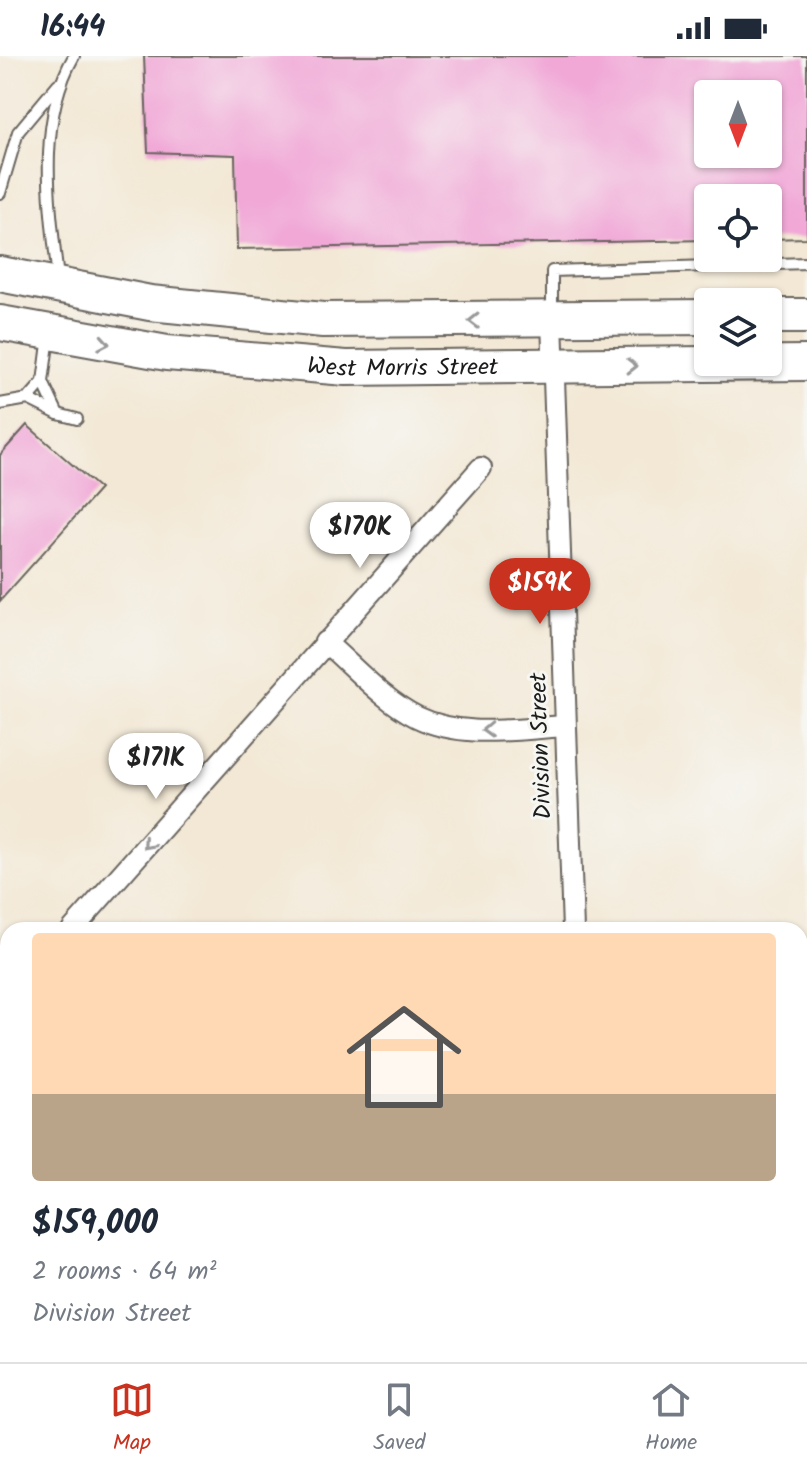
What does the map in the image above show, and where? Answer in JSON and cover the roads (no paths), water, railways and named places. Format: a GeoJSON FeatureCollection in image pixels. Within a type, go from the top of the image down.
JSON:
{"type":"FeatureCollection","features":[{"type":"Feature","properties":{"kind":"main road","name":"West Morris Street"},"geometry":{"type":"LineString","coordinates":[[2,276],[150,303],[268,316],[384,322],[694,317]]}},
{"type":"Feature","properties":{"kind":"main road"},"geometry":{"type":"LineString","coordinates":[[47,332],[77,313],[207,334],[224,333],[268,316]]}},
{"type":"Feature","properties":{"kind":"main road"},"geometry":{"type":"LineString","coordinates":[[782,316],[807,316]]}},
{"type":"Feature","properties":{"kind":"main road","name":"West Morris Street"},"geometry":{"type":"LineString","coordinates":[[0,323],[167,353],[346,368],[807,363]]}},
{"type":"Feature","properties":{"kind":"street","name":"Division Street"},"geometry":{"type":"LineString","coordinates":[[552,320],[573,922]]}},
{"type":"Feature","properties":{"kind":"street"},"geometry":{"type":"LineString","coordinates":[[79,922],[481,468]]}},
{"type":"Feature","properties":{"kind":"street"},"geometry":{"type":"LineString","coordinates":[[325,642],[397,704],[440,725],[476,731],[565,726]]}},
{"type":"Feature","properties":{"kind":"lane"},"geometry":{"type":"LineString","coordinates":[[0,193],[18,132],[59,82],[74,56]]}},
{"type":"Feature","properties":{"kind":"lane"},"geometry":{"type":"LineString","coordinates":[[59,82],[47,175],[59,285]]}},
{"type":"Feature","properties":{"kind":"lane"},"geometry":{"type":"LineString","coordinates":[[552,320],[552,271],[807,263]]}},
{"type":"Feature","properties":{"kind":"lane"},"geometry":{"type":"LineString","coordinates":[[47,332],[43,382],[58,414]]}},
{"type":"Feature","properties":{"kind":"lane"},"geometry":{"type":"LineString","coordinates":[[28,399],[43,382]]}},
{"type":"Feature","properties":{"kind":"lane"},"geometry":{"type":"LineString","coordinates":[[0,404],[28,399],[58,414],[77,419]]}}]}
